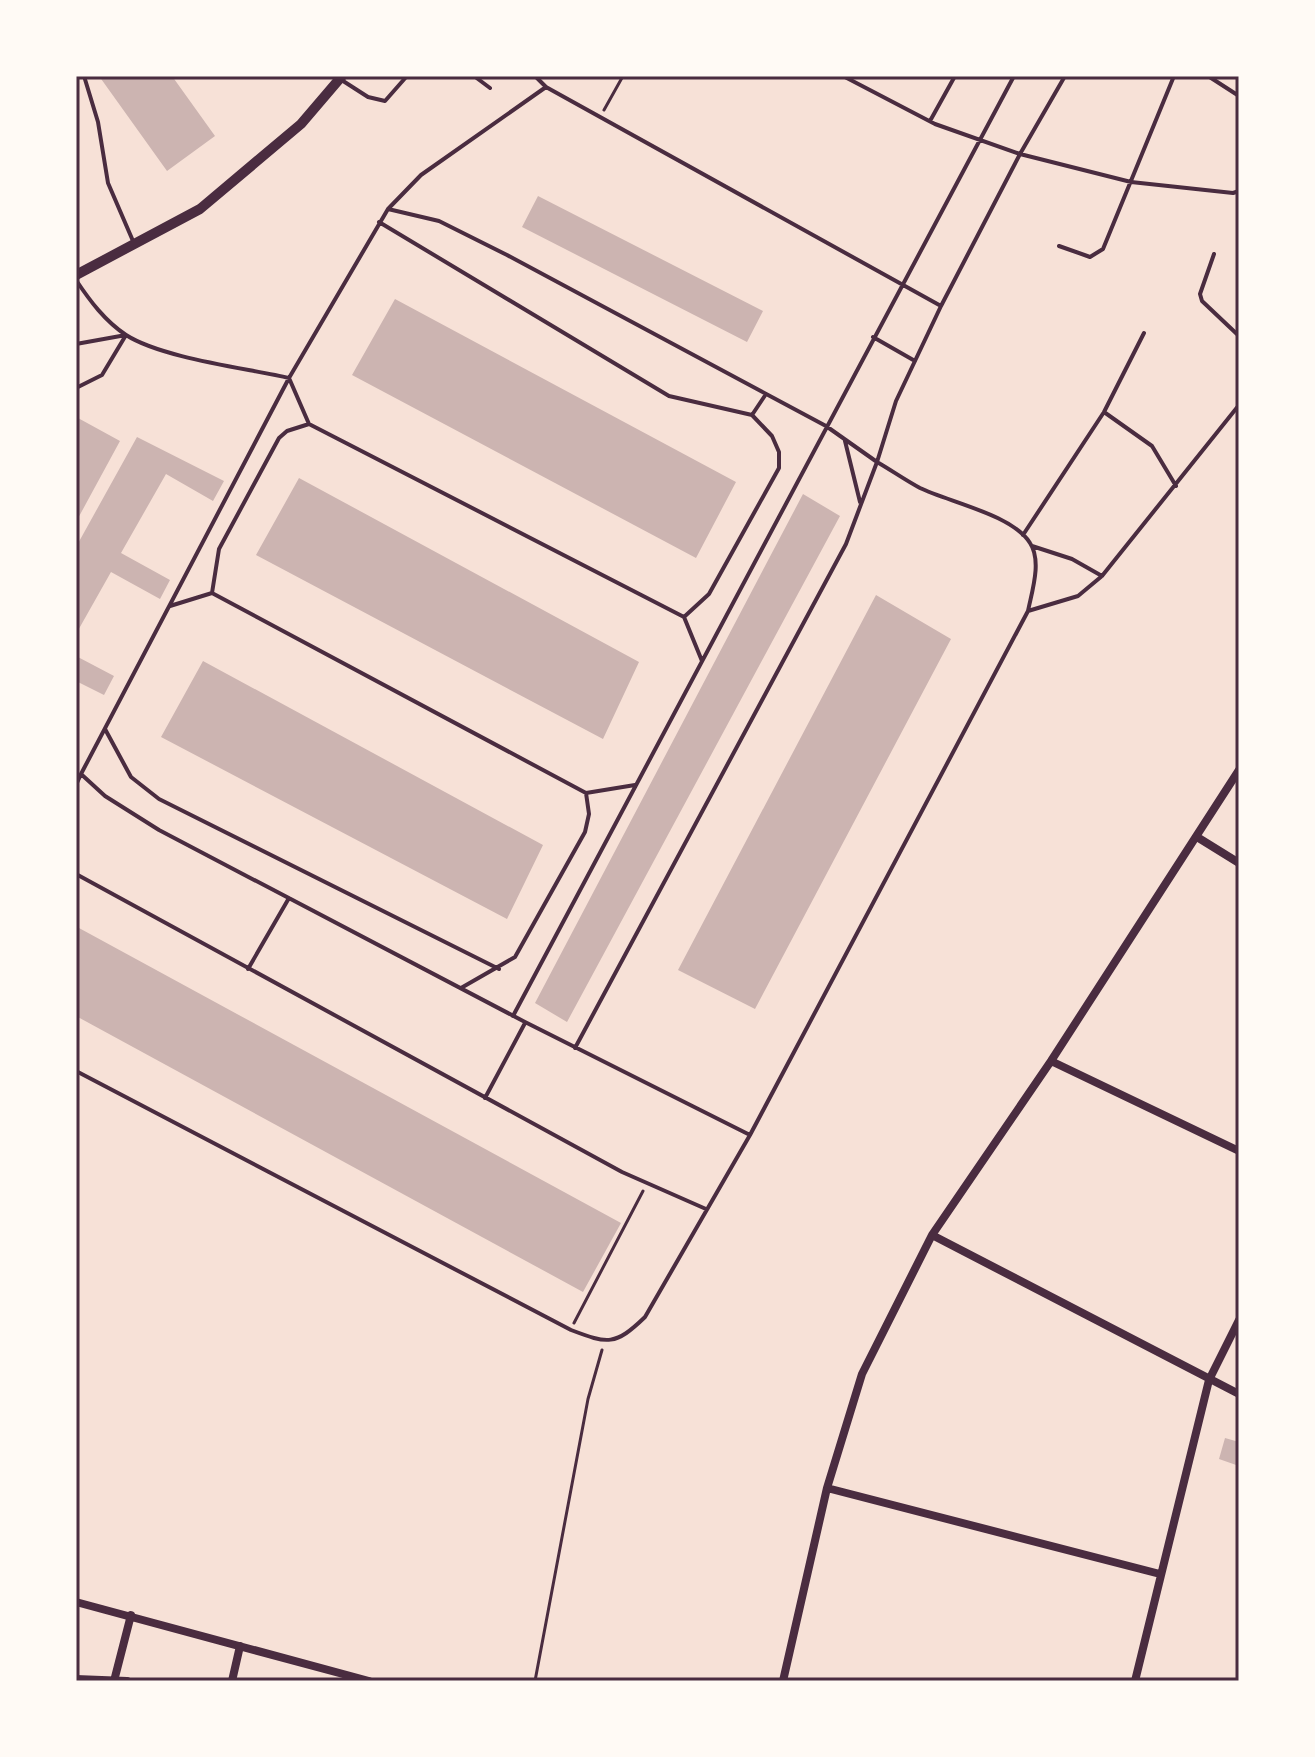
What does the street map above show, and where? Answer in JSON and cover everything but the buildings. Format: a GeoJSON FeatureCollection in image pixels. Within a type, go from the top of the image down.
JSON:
{"type":"FeatureCollection","features":[{"type":"Feature","properties":{"kind":"street"},"geometry":{"type":"LineString","coordinates":[[76,278],[200,209],[301,124],[341,77]]}},
{"type":"Feature","properties":{"kind":"street"},"geometry":{"type":"LineString","coordinates":[[783,1681],[827,1488],[862,1374],[932,1235],[1051,1061],[1239,770]]}},
{"type":"Feature","properties":{"kind":"street"},"geometry":{"type":"LineString","coordinates":[[1197,837],[1239,863]]}},
{"type":"Feature","properties":{"kind":"street"},"geometry":{"type":"LineString","coordinates":[[1051,1061],[1239,1151]]}},
{"type":"Feature","properties":{"kind":"street"},"geometry":{"type":"LineString","coordinates":[[932,1235],[1239,1394]]}},
{"type":"Feature","properties":{"kind":"street"},"geometry":{"type":"LineString","coordinates":[[1135,1681],[1209,1380],[1239,1320]]}},
{"type":"Feature","properties":{"kind":"street"},"geometry":{"type":"LineString","coordinates":[[827,1488],[1160,1574]]}},
{"type":"Feature","properties":{"kind":"street"},"geometry":{"type":"LineString","coordinates":[[76,1602],[356,1680],[369,1681]]}},
{"type":"Feature","properties":{"kind":"street"},"geometry":{"type":"LineString","coordinates":[[114,1680],[131,1615]]}},
{"type":"Feature","properties":{"kind":"street"},"geometry":{"type":"LineString","coordinates":[[232,1681],[240,1646]]}},
{"type":"Feature","properties":{"kind":"street"},"geometry":{"type":"LineString","coordinates":[[76,1679],[127,1681]]}},
{"type":"Feature","properties":{"kind":"lane"},"geometry":{"type":"LineString","coordinates":[[84,76],[98,122],[108,183],[135,247]]}},
{"type":"Feature","properties":{"kind":"lane"},"geometry":{"type":"LineString","coordinates":[[341,77],[368,97],[385,101],[407,76]]}},
{"type":"Feature","properties":{"kind":"lane"},"geometry":{"type":"LineString","coordinates":[[474,76],[490,88]]}},
{"type":"Feature","properties":{"kind":"lane"},"geometry":{"type":"LineString","coordinates":[[535,76],[546,87],[941,306]]}},
{"type":"Feature","properties":{"kind":"lane"},"geometry":{"type":"LineString","coordinates":[[843,76],[930,121],[1020,154],[1131,182],[1233,193],[1239,191]]}},
{"type":"Feature","properties":{"kind":"lane"},"geometry":{"type":"LineString","coordinates":[[930,121],[955,76]]}},
{"type":"Feature","properties":{"kind":"lane"},"geometry":{"type":"LineString","coordinates":[[513,1016],[977,140],[1014,76]]}},
{"type":"Feature","properties":{"kind":"lane"},"geometry":{"type":"LineString","coordinates":[[575,1048],[846,544],[896,401],[941,306],[1020,154],[1065,76]]}},
{"type":"Feature","properties":{"kind":"lane"},"geometry":{"type":"LineString","coordinates":[[1059,246],[1090,257],[1103,249],[1174,76]]}},
{"type":"Feature","properties":{"kind":"lane"},"geometry":{"type":"LineString","coordinates":[[1208,76],[1239,96]]}},
{"type":"Feature","properties":{"kind":"lane"},"geometry":{"type":"LineString","coordinates":[[76,785],[289,378],[379,222],[421,175],[546,87]]}},
{"type":"Feature","properties":{"kind":"lane"},"geometry":{"type":"LineString","coordinates":[[388,209],[439,221],[826,426],[920,488],[1004,522],[1023,535],[1032,546],[1072,559],[1102,576]]}},
{"type":"Feature","properties":{"kind":"lane"},"geometry":{"type":"LineString","coordinates":[[379,222],[669,396],[752,415],[772,436],[779,452],[779,468],[709,594],[684,617]]}},
{"type":"Feature","properties":{"kind":"lane"},"geometry":{"type":"LineString","coordinates":[[1214,254],[1200,294],[1202,301],[1239,336]]}},
{"type":"Feature","properties":{"kind":"lane"},"geometry":{"type":"LineString","coordinates":[[76,278],[94,307],[126,335],[152,346],[289,378]]}},
{"type":"Feature","properties":{"kind":"lane"},"geometry":{"type":"LineString","coordinates":[[1023,535],[1104,412],[1144,333]]}},
{"type":"Feature","properties":{"kind":"lane"},"geometry":{"type":"LineString","coordinates":[[76,344],[126,335]]}},
{"type":"Feature","properties":{"kind":"lane"},"geometry":{"type":"LineString","coordinates":[[76,388],[102,375],[126,335]]}},
{"type":"Feature","properties":{"kind":"lane"},"geometry":{"type":"LineString","coordinates":[[873,337],[915,361]]}},
{"type":"Feature","properties":{"kind":"lane"},"geometry":{"type":"LineString","coordinates":[[289,378],[309,424],[684,617],[702,661]]}},
{"type":"Feature","properties":{"kind":"lane"},"geometry":{"type":"LineString","coordinates":[[752,415],[767,394]]}},
{"type":"Feature","properties":{"kind":"lane"},"geometry":{"type":"LineString","coordinates":[[1028,611],[1078,596],[1102,576],[1239,405]]}},
{"type":"Feature","properties":{"kind":"lane"},"geometry":{"type":"LineString","coordinates":[[1104,412],[1125,423],[1152,446],[1176,486]]}},
{"type":"Feature","properties":{"kind":"lane"},"geometry":{"type":"LineString","coordinates":[[212,593],[219,549],[279,438],[287,431],[309,424]]}},
{"type":"Feature","properties":{"kind":"lane"},"geometry":{"type":"LineString","coordinates":[[844,439],[860,504]]}},
{"type":"Feature","properties":{"kind":"lane"},"geometry":{"type":"LineString","coordinates":[[76,1071],[571,1330],[604,1342],[625,1336],[645,1317],[750,1135],[1028,611],[1035,576],[1032,546]]}},
{"type":"Feature","properties":{"kind":"lane"},"geometry":{"type":"LineString","coordinates":[[170,606],[212,593],[586,793],[635,785]]}},
{"type":"Feature","properties":{"kind":"lane"},"geometry":{"type":"LineString","coordinates":[[105,729],[131,777],[159,799],[499,969]]}},
{"type":"Feature","properties":{"kind":"lane"},"geometry":{"type":"LineString","coordinates":[[81,774],[105,796],[159,830],[575,1048],[750,1135]]}},
{"type":"Feature","properties":{"kind":"lane"},"geometry":{"type":"LineString","coordinates":[[460,988],[499,969],[515,957],[585,832],[589,814],[586,793]]}},
{"type":"Feature","properties":{"kind":"lane"},"geometry":{"type":"LineString","coordinates":[[76,874],[485,1098],[647,1183],[707,1209]]}},
{"type":"Feature","properties":{"kind":"lane"},"geometry":{"type":"LineString","coordinates":[[248,969],[289,898]]}},
{"type":"Feature","properties":{"kind":"lane"},"geometry":{"type":"LineString","coordinates":[[485,1098],[525,1022]]}},
{"type":"Feature","properties":{"kind":"path"},"geometry":{"type":"LineString","coordinates":[[600,117],[623,76]]}},
{"type":"Feature","properties":{"kind":"path"},"geometry":{"type":"LineString","coordinates":[[571,1330],[647,1183]]}},
{"type":"Feature","properties":{"kind":"path"},"geometry":{"type":"LineString","coordinates":[[535,1681],[588,1399],[604,1342]]}}]}
